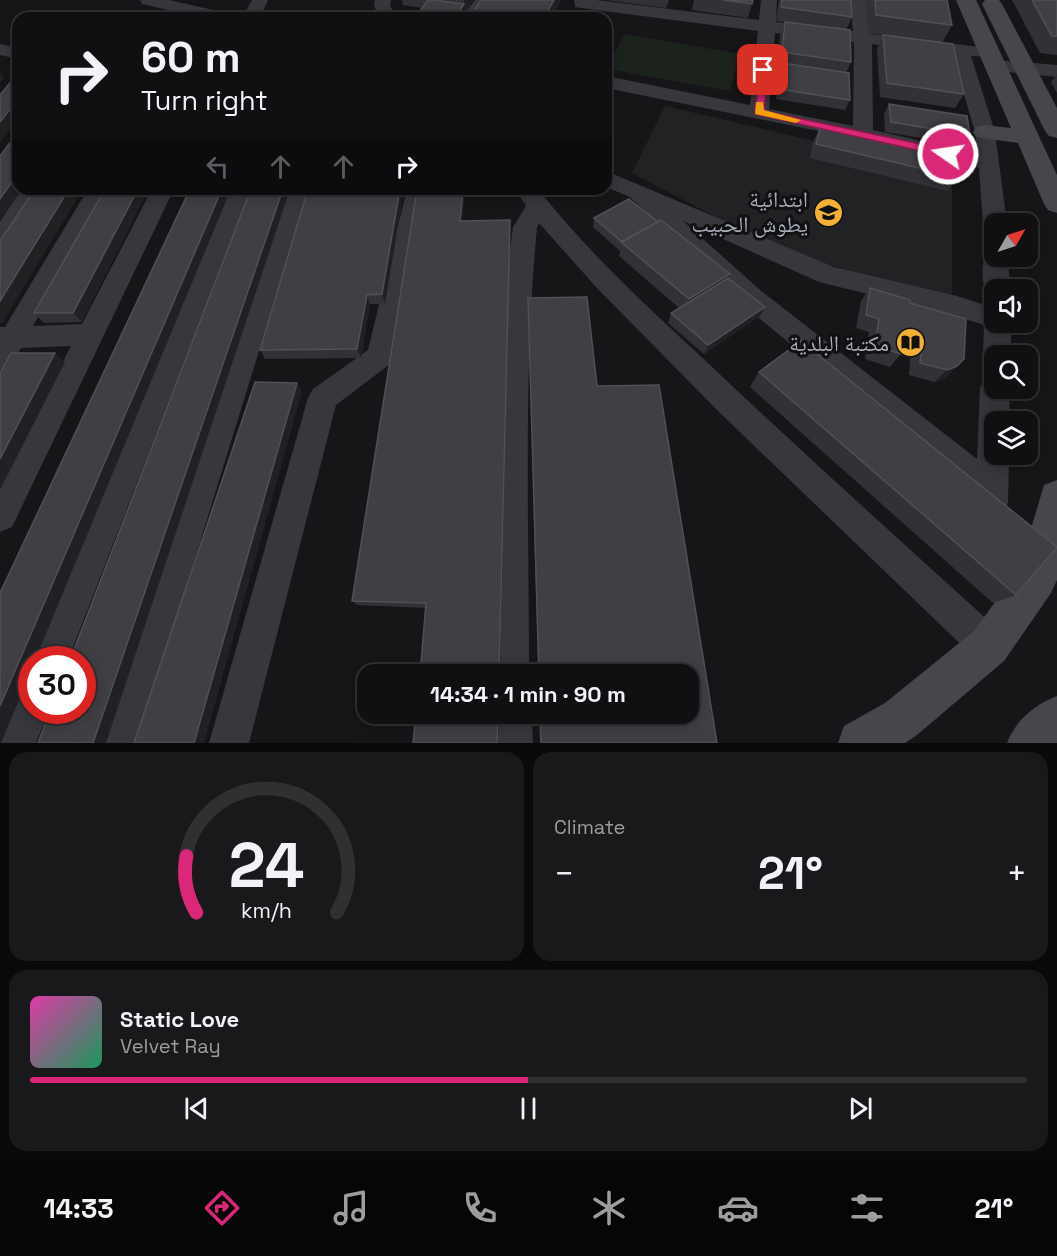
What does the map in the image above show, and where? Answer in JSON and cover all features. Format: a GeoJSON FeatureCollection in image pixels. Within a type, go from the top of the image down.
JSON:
{"type":"FeatureCollection","features":[{"type":"Feature","properties":{"kind":"main road"},"geometry":{"type":"LineString","coordinates":[[966,0],[1057,204]]}},
{"type":"Feature","properties":{"kind":"main road"},"geometry":{"type":"LineString","coordinates":[[990,0],[1057,130]]}},
{"type":"Feature","properties":{"kind":"main road"},"geometry":{"type":"LineString","coordinates":[[985,132],[1026,137]]}},
{"type":"Feature","properties":{"kind":"main road"},"geometry":{"type":"LineString","coordinates":[[861,743],[901,719],[989,646],[1037,579],[1057,498]]}},
{"type":"Feature","properties":{"kind":"main road"},"geometry":{"type":"LineString","coordinates":[[1030,743],[1057,719]]}},
{"type":"Feature","properties":{"kind":"street"},"geometry":{"type":"LineString","coordinates":[[148,0],[199,12]]}},
{"type":"Feature","properties":{"kind":"street"},"geometry":{"type":"LineString","coordinates":[[759,112],[769,0]]}},
{"type":"Feature","properties":{"kind":"street"},"geometry":{"type":"LineString","coordinates":[[858,0],[863,38],[863,134]]}},
{"type":"Feature","properties":{"kind":"street"},"geometry":{"type":"LineString","coordinates":[[578,7],[680,8],[768,27],[960,49],[1025,68],[1057,71]]}},
{"type":"Feature","properties":{"kind":"street"},"geometry":{"type":"LineString","coordinates":[[960,49],[985,132],[994,213]]}},
{"type":"Feature","properties":{"kind":"street"},"geometry":{"type":"LineString","coordinates":[[612,83],[863,134],[990,164]]}},
{"type":"Feature","properties":{"kind":"street"},"geometry":{"type":"LineString","coordinates":[[612,181],[828,275],[957,306],[984,315]]}},
{"type":"Feature","properties":{"kind":"street"},"geometry":{"type":"LineString","coordinates":[[0,236],[27,195]]}},
{"type":"Feature","properties":{"kind":"street"},"geometry":{"type":"LineString","coordinates":[[4,344],[95,195]]}},
{"type":"Feature","properties":{"kind":"street"},"geometry":{"type":"LineString","coordinates":[[0,516],[160,195]]}},
{"type":"Feature","properties":{"kind":"street"},"geometry":{"type":"LineString","coordinates":[[55,646],[238,195]]}},
{"type":"Feature","properties":{"kind":"street"},"geometry":{"type":"LineString","coordinates":[[118,743],[296,195]]}},
{"type":"Feature","properties":{"kind":"street"},"geometry":{"type":"LineString","coordinates":[[229,743],[323,398],[380,356],[417,195]]}},
{"type":"Feature","properties":{"kind":"street"},"geometry":{"type":"LineString","coordinates":[[640,195],[751,297],[992,501],[995,399]]}},
{"type":"Feature","properties":{"kind":"street"},"geometry":{"type":"LineString","coordinates":[[532,197],[582,257],[668,343],[773,445],[989,646]]}},
{"type":"Feature","properties":{"kind":"street"},"geometry":{"type":"LineString","coordinates":[[510,664],[515,380],[520,272],[525,227],[532,197]]}},
{"type":"Feature","properties":{"kind":"street"},"geometry":{"type":"LineString","coordinates":[[4,344],[92,334]]}},
{"type":"Feature","properties":{"kind":"street"},"geometry":{"type":"LineString","coordinates":[[16,743],[24,724]]}},
{"type":"Feature","properties":{"kind":"street"},"geometry":{"type":"LineString","coordinates":[[512,724],[513,743]]}},
{"type":"Feature","properties":{"kind":"shaded area"},"geometry":{"type":"Polygon","coordinates":[[[624,34],[740,54],[730,91],[612,70],[612,59],[624,34]]]}},
{"type":"Feature","properties":{"kind":"shaded area","name":"ابتدائية يطوش الحبيب"},"geometry":{"type":"Polygon","coordinates":[[[665,106],[952,173],[952,300],[778,250],[632,173],[665,106]]]}},
{"type":"Feature","properties":{"kind":"building"},"geometry":{"type":"Polygon","coordinates":[[[428,0],[464,4],[459,12],[419,12],[428,0]]]}},
{"type":"Feature","properties":{"kind":"building"},"geometry":{"type":"Polygon","coordinates":[[[481,0],[554,0],[547,12],[474,12],[481,0]]]}},
{"type":"Feature","properties":{"kind":"building"},"geometry":{"type":"Polygon","coordinates":[[[723,0],[753,0],[752,4],[723,0]]]}},
{"type":"Feature","properties":{"kind":"building"},"geometry":{"type":"Polygon","coordinates":[[[782,0],[851,0],[852,17],[781,7],[782,0]]]}},
{"type":"Feature","properties":{"kind":"building"},"geometry":{"type":"Polygon","coordinates":[[[875,0],[947,0],[952,25],[876,15],[875,0]]]}},
{"type":"Feature","properties":{"kind":"building"},"geometry":{"type":"Polygon","coordinates":[[[1032,0],[1057,0],[1057,36],[1052,36],[1032,0]]]}},
{"type":"Feature","properties":{"kind":"building"},"geometry":{"type":"Polygon","coordinates":[[[785,22],[850,30],[851,62],[782,52],[785,22]]]}},
{"type":"Feature","properties":{"kind":"building"},"geometry":{"type":"Polygon","coordinates":[[[883,35],[953,44],[964,94],[887,83],[883,35]]]}},
{"type":"Feature","properties":{"kind":"building"},"geometry":{"type":"Polygon","coordinates":[[[782,63],[849,73],[850,100],[779,89],[782,63]]]}},
{"type":"Feature","properties":{"kind":"building"},"geometry":{"type":"Polygon","coordinates":[[[12,80],[12,107],[0,122],[0,95],[12,80]]]}},
{"type":"Feature","properties":{"kind":"building"},"geometry":{"type":"Polygon","coordinates":[[[889,104],[967,116],[970,135],[891,122],[889,104]]]}},
{"type":"Feature","properties":{"kind":"building"},"geometry":{"type":"Polygon","coordinates":[[[820,128],[958,159],[958,177],[816,144],[820,128]]]}},
{"type":"Feature","properties":{"kind":"building"},"geometry":{"type":"Polygon","coordinates":[[[12,140],[12,182],[0,199],[0,156],[12,140]]]}},
{"type":"Feature","properties":{"kind":"building"},"geometry":{"type":"Polygon","coordinates":[[[31,195],[65,195],[0,301],[0,241],[31,195]]]}},
{"type":"Feature","properties":{"kind":"building"},"geometry":{"type":"Polygon","coordinates":[[[102,195],[135,195],[73,313],[34,313],[102,195]]]}},
{"type":"Feature","properties":{"kind":"building"},"geometry":{"type":"Polygon","coordinates":[[[187,195],[219,195],[26,646],[18,646],[18,664],[0,706],[0,593],[187,195]]]}},
{"type":"Feature","properties":{"kind":"building"},"geometry":{"type":"Polygon","coordinates":[[[249,195],[281,195],[93,743],[38,743],[45,724],[96,724],[96,646],[75,646],[249,195]]]}},
{"type":"Feature","properties":{"kind":"building"},"geometry":{"type":"Polygon","coordinates":[[[306,195],[399,195],[382,294],[367,295],[357,349],[260,350],[306,195]]]}},
{"type":"Feature","properties":{"kind":"building"},"geometry":{"type":"Polygon","coordinates":[[[416,195],[462,195],[460,221],[510,220],[499,664],[421,664],[426,603],[352,601],[416,195]]]}},
{"type":"Feature","properties":{"kind":"building"},"geometry":{"type":"Polygon","coordinates":[[[629,199],[658,222],[622,242],[594,218],[629,199]]]}},
{"type":"Feature","properties":{"kind":"building"},"geometry":{"type":"Polygon","coordinates":[[[661,220],[730,274],[689,299],[621,242],[661,220]]]}},
{"type":"Feature","properties":{"kind":"building"},"geometry":{"type":"Polygon","coordinates":[[[728,278],[765,307],[708,345],[671,313],[728,278]]]}},
{"type":"Feature","properties":{"kind":"building"},"geometry":{"type":"Polygon","coordinates":[[[870,288],[910,300],[910,303],[966,319],[964,359],[957,366],[947,370],[920,363],[922,346],[903,340],[901,354],[875,346],[879,319],[866,315],[870,288]]]}},
{"type":"Feature","properties":{"kind":"building"},"geometry":{"type":"Polygon","coordinates":[[[587,297],[597,386],[659,385],[717,743],[541,743],[540,724],[699,724],[699,664],[539,664],[528,298],[587,297]]]}},
{"type":"Feature","properties":{"kind":"building"},"geometry":{"type":"Polygon","coordinates":[[[801,341],[1057,547],[1016,595],[759,372],[801,341]]]}},
{"type":"Feature","properties":{"kind":"building"},"geometry":{"type":"Polygon","coordinates":[[[11,353],[55,353],[0,459],[0,373],[11,353]]]}},
{"type":"Feature","properties":{"kind":"building"},"geometry":{"type":"Polygon","coordinates":[[[255,382],[297,383],[194,743],[134,743],[255,382]]]}},
{"type":"Feature","properties":{"kind":"building"},"geometry":{"type":"Polygon","coordinates":[[[415,724],[498,724],[497,743],[413,743],[415,724]]]}},
{"type":"Feature","properties":{"kind":"slow traffic"},"geometry":{"type":"LineString","coordinates":[[759,104],[759,112],[796,120]]}},
{"type":"Feature","properties":{"kind":"place","name":"ابتدائية يطوش الحبيب"},"geometry":{"type":"Point","coordinates":[829,212]}},
{"type":"Feature","properties":{"kind":"place","name":"مكتبة البلدية"},"geometry":{"type":"Point","coordinates":[910,343]}},
{"type":"Feature","properties":{"kind":"route"},"geometry":{"type":"LineString","coordinates":[[763,70],[759,112],[948,154]]}}]}
